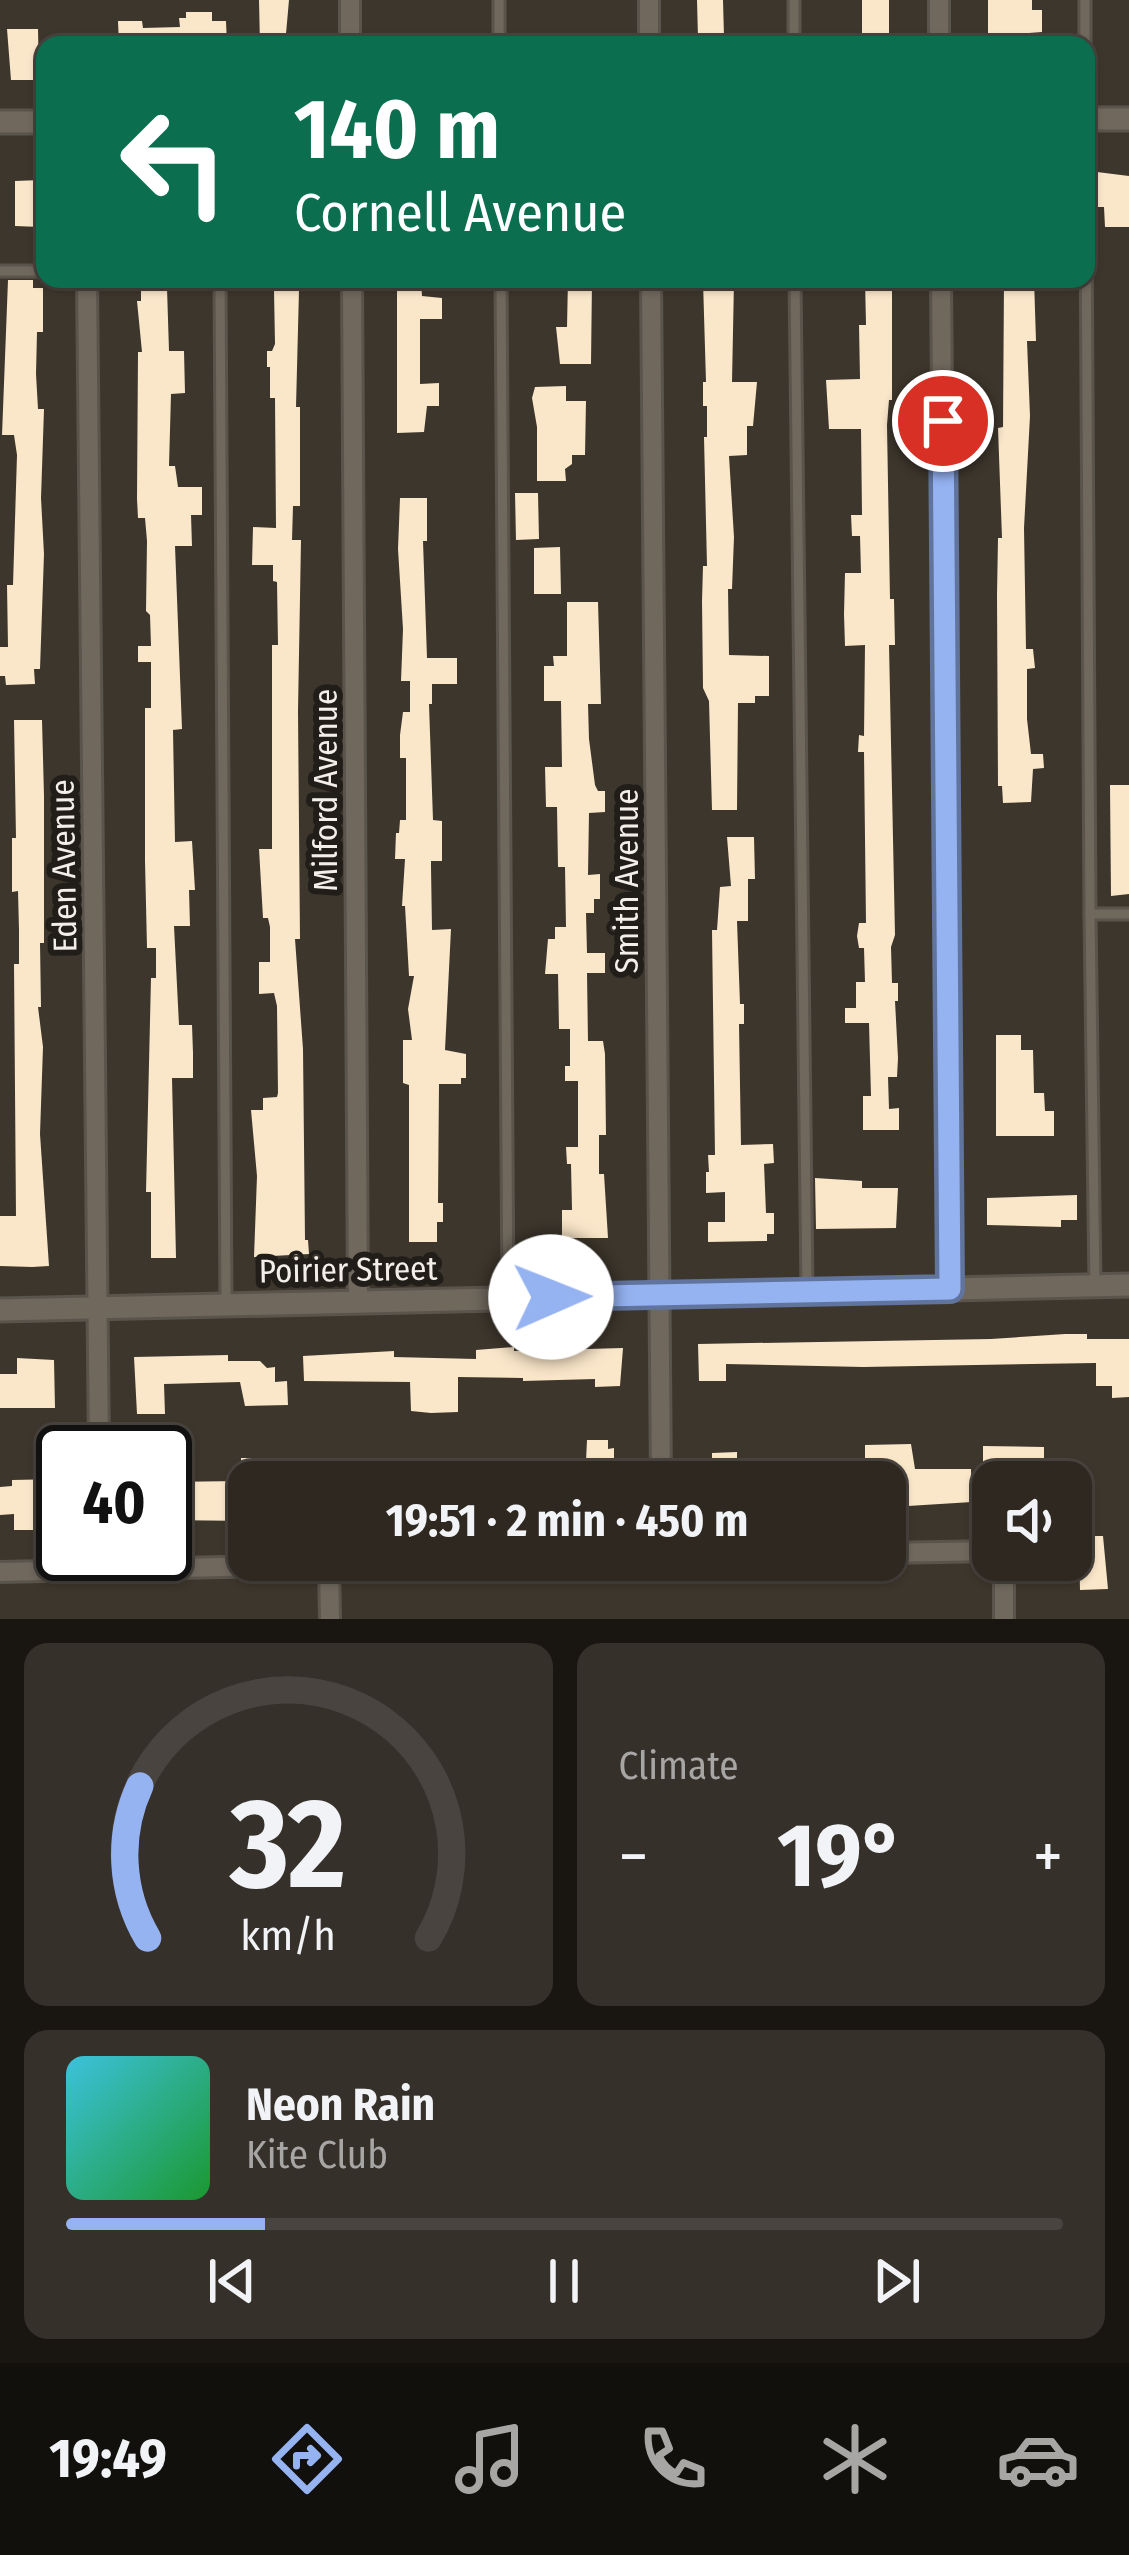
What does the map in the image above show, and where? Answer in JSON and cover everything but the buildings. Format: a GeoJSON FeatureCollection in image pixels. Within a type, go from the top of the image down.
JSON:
{"type":"FeatureCollection","features":[{"type":"Feature","properties":{"kind":"street"},"geometry":{"type":"LineString","coordinates":[[350,0],[350,36]]}},
{"type":"Feature","properties":{"kind":"street"},"geometry":{"type":"LineString","coordinates":[[649,0],[650,36]]}},
{"type":"Feature","properties":{"kind":"street"},"geometry":{"type":"LineString","coordinates":[[939,0],[940,36]]}},
{"type":"Feature","properties":{"kind":"street"},"geometry":{"type":"LineString","coordinates":[[1095,118],[1129,118]]}},
{"type":"Feature","properties":{"kind":"street"},"geometry":{"type":"LineString","coordinates":[[0,122],[36,122]]}},
{"type":"Feature","properties":{"kind":"street","name":"Eden Avenue"},"geometry":{"type":"LineString","coordinates":[[87,288],[99,1425]]}},
{"type":"Feature","properties":{"kind":"street","name":"Milford Avenue"},"geometry":{"type":"LineString","coordinates":[[352,288],[358,1301]]}},
{"type":"Feature","properties":{"kind":"street","name":"Smith Avenue"},"geometry":{"type":"LineString","coordinates":[[651,288],[662,1461]]}},
{"type":"Feature","properties":{"kind":"street"},"geometry":{"type":"LineString","coordinates":[[941,288],[950,1289]]}},
{"type":"Feature","properties":{"kind":"street","name":"Poirier Street"},"geometry":{"type":"LineString","coordinates":[[0,1310],[1129,1285]]}},
{"type":"Feature","properties":{"kind":"street"},"geometry":{"type":"LineString","coordinates":[[906,1553],[972,1551]]}},
{"type":"Feature","properties":{"kind":"street"},"geometry":{"type":"LineString","coordinates":[[192,1563],[228,1563]]}},
{"type":"Feature","properties":{"kind":"street"},"geometry":{"type":"LineString","coordinates":[[0,1572],[36,1568]]}},
{"type":"Feature","properties":{"kind":"street"},"geometry":{"type":"LineString","coordinates":[[329,1581],[330,1619]]}},
{"type":"Feature","properties":{"kind":"street"},"geometry":{"type":"LineString","coordinates":[[1004,1581],[1004,1619]]}},
{"type":"Feature","properties":{"kind":"lane"},"geometry":{"type":"LineString","coordinates":[[499,0],[500,36]]}},
{"type":"Feature","properties":{"kind":"lane"},"geometry":{"type":"LineString","coordinates":[[794,0],[794,36]]}},
{"type":"Feature","properties":{"kind":"lane"},"geometry":{"type":"LineString","coordinates":[[1085,0],[1085,36]]}},
{"type":"Feature","properties":{"kind":"lane"},"geometry":{"type":"LineString","coordinates":[[0,271],[36,271]]}},
{"type":"Feature","properties":{"kind":"lane"},"geometry":{"type":"LineString","coordinates":[[220,288],[226,1304]]}},
{"type":"Feature","properties":{"kind":"lane"},"geometry":{"type":"LineString","coordinates":[[501,288],[508,1298]]}},
{"type":"Feature","properties":{"kind":"lane"},"geometry":{"type":"LineString","coordinates":[[795,288],[807,1292]]}},
{"type":"Feature","properties":{"kind":"lane"},"geometry":{"type":"LineString","coordinates":[[1086,288],[1095,1286]]}},
{"type":"Feature","properties":{"kind":"lane"},"geometry":{"type":"LineString","coordinates":[[1090,914],[1129,914]]}},
{"type":"Feature","properties":{"kind":"route"},"geometry":{"type":"LineString","coordinates":[[551,1297],[950,1289],[943,421]]}}]}
